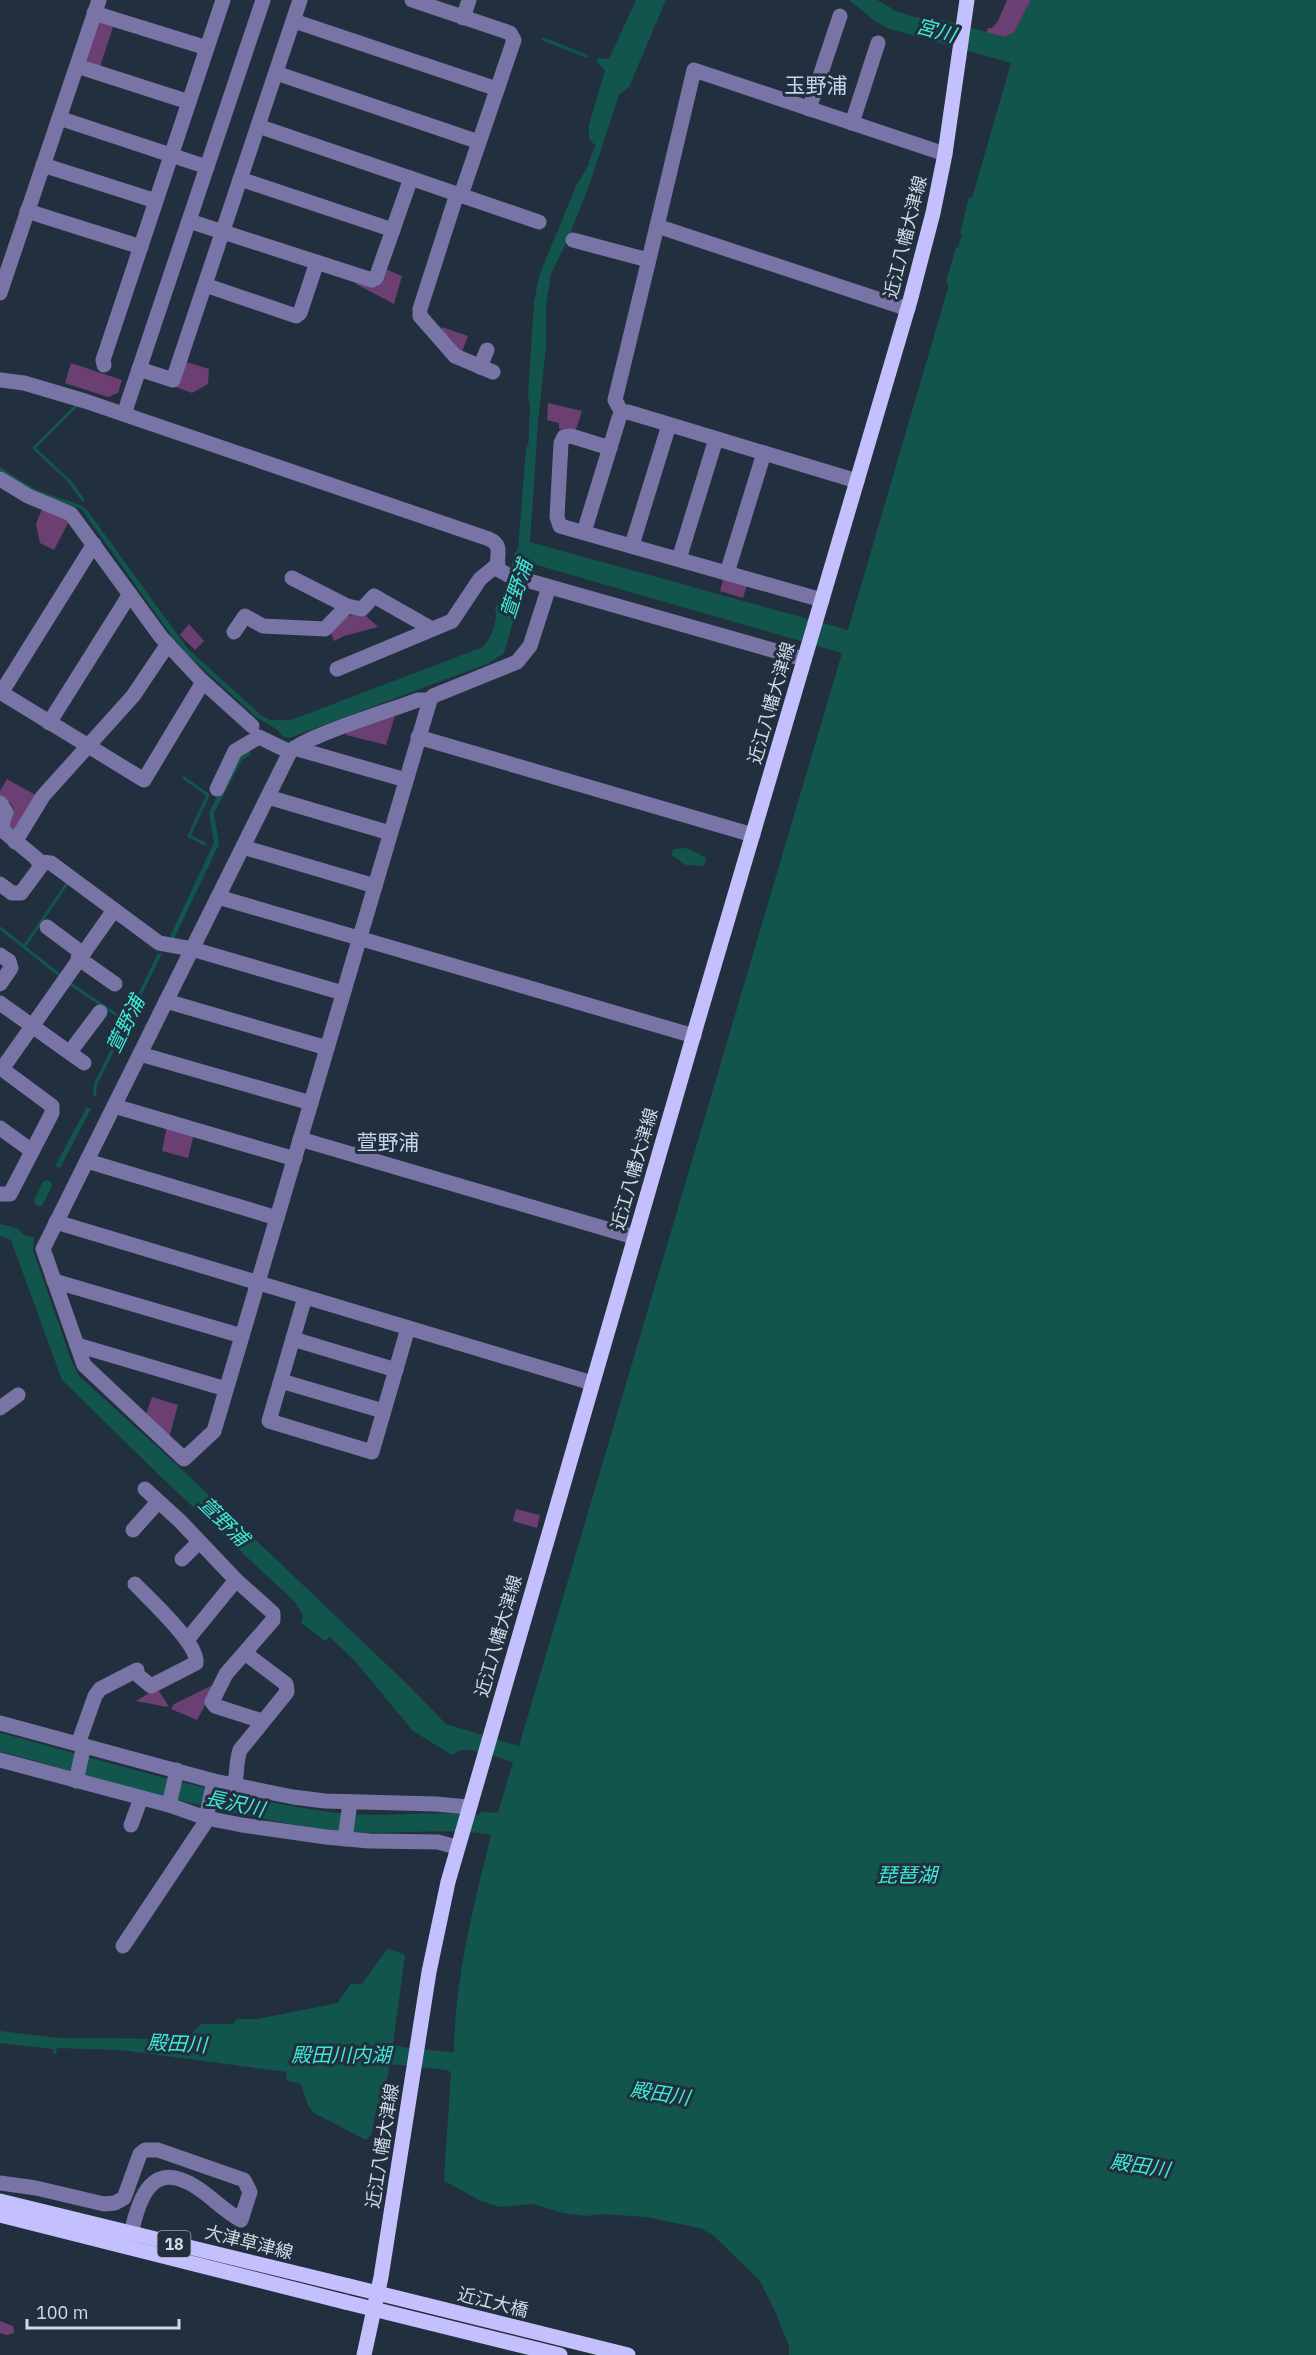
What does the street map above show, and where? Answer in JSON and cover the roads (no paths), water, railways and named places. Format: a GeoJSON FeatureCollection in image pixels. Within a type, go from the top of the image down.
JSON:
{"type":"FeatureCollection","features":[{"type":"Feature","properties":{"kind":"main road","name":"近江八幡大津線"},"geometry":{"type":"LineString","coordinates":[[364,2355],[381,2277],[436,1933],[458,1841],[908,309],[933,213],[945,154],[967,0]]}},
{"type":"Feature","properties":{"kind":"main road","name":"大津草津線"},"geometry":{"type":"LineString","coordinates":[[0,2201],[349,2286]]}},
{"type":"Feature","properties":{"kind":"main road","name":"大津草津線"},"geometry":{"type":"LineString","coordinates":[[0,2215],[345,2302]]}},
{"type":"Feature","properties":{"kind":"main road","name":"近江大橋"},"geometry":{"type":"LineString","coordinates":[[349,2286],[628,2355]]}},
{"type":"Feature","properties":{"kind":"main road","name":"近江大橋"},"geometry":{"type":"LineString","coordinates":[[345,2302],[560,2355]]}},
{"type":"Feature","properties":{"kind":"street"},"geometry":{"type":"LineString","coordinates":[[104,365],[103,360],[223,0]]}},
{"type":"Feature","properties":{"kind":"street"},"geometry":{"type":"LineString","coordinates":[[123,414],[263,0]]}},
{"type":"Feature","properties":{"kind":"street"},"geometry":{"type":"LineString","coordinates":[[139,369],[173,380],[300,0]]}},
{"type":"Feature","properties":{"kind":"street"},"geometry":{"type":"LineString","coordinates":[[412,0],[510,33],[514,40],[461,195],[455,200],[420,309],[420,316],[455,356],[487,370],[487,350]]}},
{"type":"Feature","properties":{"kind":"street"},"geometry":{"type":"LineString","coordinates":[[464,18],[469,0]]}},
{"type":"Feature","properties":{"kind":"street"},"geometry":{"type":"LineString","coordinates":[[0,293],[96,6],[207,48]]}},
{"type":"Feature","properties":{"kind":"street"},"geometry":{"type":"LineString","coordinates":[[809,109],[840,16]]}},
{"type":"Feature","properties":{"kind":"street"},"geometry":{"type":"LineString","coordinates":[[294,21],[497,89]]}},
{"type":"Feature","properties":{"kind":"street"},"geometry":{"type":"LineString","coordinates":[[852,123],[878,43]]}},
{"type":"Feature","properties":{"kind":"street"},"geometry":{"type":"LineString","coordinates":[[76,66],[189,102]]}},
{"type":"Feature","properties":{"kind":"street"},"geometry":{"type":"LineString","coordinates":[[584,532],[622,413],[615,400],[694,70],[945,154]]}},
{"type":"Feature","properties":{"kind":"street"},"geometry":{"type":"LineString","coordinates":[[276,73],[479,142]]}},
{"type":"Feature","properties":{"kind":"street"},"geometry":{"type":"LineString","coordinates":[[59,118],[207,167]]}},
{"type":"Feature","properties":{"kind":"street"},"geometry":{"type":"LineString","coordinates":[[258,126],[539,222]]}},
{"type":"Feature","properties":{"kind":"street"},"geometry":{"type":"LineString","coordinates":[[43,165],[156,201]]}},
{"type":"Feature","properties":{"kind":"street"},"geometry":{"type":"LineString","coordinates":[[189,220],[372,280],[376,278],[411,178]]}},
{"type":"Feature","properties":{"kind":"street"},"geometry":{"type":"LineString","coordinates":[[240,179],[393,230]]}},
{"type":"Feature","properties":{"kind":"street"},"geometry":{"type":"LineString","coordinates":[[27,212],[141,247]]}},
{"type":"Feature","properties":{"kind":"street"},"geometry":{"type":"LineString","coordinates":[[657,226],[908,309]]}},
{"type":"Feature","properties":{"kind":"street"},"geometry":{"type":"LineString","coordinates":[[573,240],[648,260]]}},
{"type":"Feature","properties":{"kind":"street"},"geometry":{"type":"LineString","coordinates":[[205,285],[296,316],[300,313],[317,262]]}},
{"type":"Feature","properties":{"kind":"street"},"geometry":{"type":"LineString","coordinates":[[0,380],[49,390],[123,414],[495,542],[500,550],[502,570]]}},
{"type":"Feature","properties":{"kind":"street"},"geometry":{"type":"LineString","coordinates":[[622,413],[628,412],[857,481]]}},
{"type":"Feature","properties":{"kind":"street"},"geometry":{"type":"LineString","coordinates":[[632,545],[669,425]]}},
{"type":"Feature","properties":{"kind":"street"},"geometry":{"type":"LineString","coordinates":[[610,448],[564,436],[561,443],[557,517],[560,526],[822,600]]}},
{"type":"Feature","properties":{"kind":"street"},"geometry":{"type":"LineString","coordinates":[[679,559],[716,439]]}},
{"type":"Feature","properties":{"kind":"street"},"geometry":{"type":"LineString","coordinates":[[727,573],[764,453]]}},
{"type":"Feature","properties":{"kind":"street"},"geometry":{"type":"LineString","coordinates":[[0,479],[28,496],[71,514],[168,644],[204,682],[252,726]]}},
{"type":"Feature","properties":{"kind":"street"},"geometry":{"type":"LineString","coordinates":[[94,544],[1,693],[144,780],[204,682]]}},
{"type":"Feature","properties":{"kind":"street"},"geometry":{"type":"LineString","coordinates":[[337,669],[452,621],[480,579],[502,570],[549,587],[806,655]]}},
{"type":"Feature","properties":{"kind":"street"},"geometry":{"type":"LineString","coordinates":[[291,578],[347,606],[362,609],[374,596],[432,629]]}},
{"type":"Feature","properties":{"kind":"street"},"geometry":{"type":"LineString","coordinates":[[430,700],[418,700],[292,750],[43,1249],[84,1365],[184,1459],[214,1431],[430,700],[433,696],[517,662],[531,646],[549,587]]}},
{"type":"Feature","properties":{"kind":"street"},"geometry":{"type":"LineString","coordinates":[[49,723],[130,594]]}},
{"type":"Feature","properties":{"kind":"street"},"geometry":{"type":"LineString","coordinates":[[234,632],[245,616],[263,626],[326,628],[347,606]]}},
{"type":"Feature","properties":{"kind":"street"},"geometry":{"type":"LineString","coordinates":[[15,842],[43,796],[133,696],[168,644]]}},
{"type":"Feature","properties":{"kind":"street"},"geometry":{"type":"LineString","coordinates":[[418,737],[753,834]]}},
{"type":"Feature","properties":{"kind":"street"},"geometry":{"type":"LineString","coordinates":[[217,789],[235,751],[259,738],[292,750],[406,780]]}},
{"type":"Feature","properties":{"kind":"street"},"geometry":{"type":"LineString","coordinates":[[268,797],[390,833]]}},
{"type":"Feature","properties":{"kind":"street"},"geometry":{"type":"LineString","coordinates":[[0,803],[6,812],[1,829],[15,842],[40,862],[51,863],[159,943],[192,949],[343,993]]}},
{"type":"Feature","properties":{"kind":"street"},"geometry":{"type":"LineString","coordinates":[[243,847],[375,886]]}},
{"type":"Feature","properties":{"kind":"street"},"geometry":{"type":"LineString","coordinates":[[0,884],[12,893],[21,893],[40,870],[40,862]]}},
{"type":"Feature","properties":{"kind":"street"},"geometry":{"type":"LineString","coordinates":[[218,897],[694,1036]]}},
{"type":"Feature","properties":{"kind":"street"},"geometry":{"type":"LineString","coordinates":[[0,1194],[10,1194],[52,1113],[52,1106],[1,1068],[114,910]]}},
{"type":"Feature","properties":{"kind":"street"},"geometry":{"type":"LineString","coordinates":[[47,927],[115,984]]}},
{"type":"Feature","properties":{"kind":"street"},"geometry":{"type":"LineString","coordinates":[[0,955],[9,961],[11,968],[0,984]]}},
{"type":"Feature","properties":{"kind":"street"},"geometry":{"type":"LineString","coordinates":[[166,1001],[327,1048]]}},
{"type":"Feature","properties":{"kind":"street"},"geometry":{"type":"LineString","coordinates":[[0,1003],[84,1063]]}},
{"type":"Feature","properties":{"kind":"street"},"geometry":{"type":"LineString","coordinates":[[70,1052],[100,1012]]}},
{"type":"Feature","properties":{"kind":"street"},"geometry":{"type":"LineString","coordinates":[[140,1054],[311,1103]]}},
{"type":"Feature","properties":{"kind":"street"},"geometry":{"type":"LineString","coordinates":[[114,1106],[295,1159]]}},
{"type":"Feature","properties":{"kind":"street"},"geometry":{"type":"LineString","coordinates":[[0,1128],[32,1151]]}},
{"type":"Feature","properties":{"kind":"street"},"geometry":{"type":"LineString","coordinates":[[300,1139],[634,1237]]}},
{"type":"Feature","properties":{"kind":"street"},"geometry":{"type":"LineString","coordinates":[[87,1161],[277,1218]]}},
{"type":"Feature","properties":{"kind":"street"},"geometry":{"type":"LineString","coordinates":[[56,1222],[592,1383]]}},
{"type":"Feature","properties":{"kind":"street"},"geometry":{"type":"LineString","coordinates":[[54,1281],[242,1336]]}},
{"type":"Feature","properties":{"kind":"street"},"geometry":{"type":"LineString","coordinates":[[305,1297],[269,1421],[372,1452],[408,1328]]}},
{"type":"Feature","properties":{"kind":"street"},"geometry":{"type":"LineString","coordinates":[[293,1339],[396,1370]]}},
{"type":"Feature","properties":{"kind":"street"},"geometry":{"type":"LineString","coordinates":[[77,1345],[226,1389]]}},
{"type":"Feature","properties":{"kind":"street"},"geometry":{"type":"LineString","coordinates":[[281,1381],[383,1411]]}},
{"type":"Feature","properties":{"kind":"street"},"geometry":{"type":"LineString","coordinates":[[0,1408],[18,1395]]}},
{"type":"Feature","properties":{"kind":"street"},"geometry":{"type":"LineString","coordinates":[[145,1489],[180,1521],[236,1581],[273,1613],[273,1620],[226,1674],[212,1702],[215,1706],[262,1721]]}},
{"type":"Feature","properties":{"kind":"street"},"geometry":{"type":"LineString","coordinates":[[133,1530],[158,1502]]}},
{"type":"Feature","properties":{"kind":"street"},"geometry":{"type":"LineString","coordinates":[[182,1559],[199,1542]]}},
{"type":"Feature","properties":{"kind":"street"},"geometry":{"type":"LineString","coordinates":[[187,1640],[236,1581]]}},
{"type":"Feature","properties":{"kind":"street"},"geometry":{"type":"LineString","coordinates":[[77,1779],[82,1747],[95,1696],[100,1689],[139,1674],[151,1686],[196,1663],[197,1657],[187,1640],[135,1584]]}},
{"type":"Feature","properties":{"kind":"street"},"geometry":{"type":"LineString","coordinates":[[235,1784],[240,1750],[287,1692],[286,1684],[246,1653]]}},
{"type":"Feature","properties":{"kind":"street"},"geometry":{"type":"LineString","coordinates":[[0,1723],[213,1784],[235,1784],[349,1806],[436,1804],[468,1809]]}},
{"type":"Feature","properties":{"kind":"street"},"geometry":{"type":"LineString","coordinates":[[0,1760],[141,1798],[169,1802],[207,1814],[299,1834],[438,1842],[458,1841]]}},
{"type":"Feature","properties":{"kind":"street"},"geometry":{"type":"LineString","coordinates":[[169,1802],[176,1772]]}},
{"type":"Feature","properties":{"kind":"street"},"geometry":{"type":"LineString","coordinates":[[123,1946],[205,1823],[213,1784]]}},
{"type":"Feature","properties":{"kind":"street"},"geometry":{"type":"LineString","coordinates":[[131,1825],[141,1798]]}},
{"type":"Feature","properties":{"kind":"street"},"geometry":{"type":"LineString","coordinates":[[346,1837],[349,1806]]}},
{"type":"Feature","properties":{"kind":"street"},"geometry":{"type":"LineString","coordinates":[[0,2183],[36,2188],[104,2204],[115,2203],[124,2198],[140,2154],[145,2150],[158,2150],[244,2180],[250,2192],[241,2220],[227,2213],[197,2187],[173,2176],[162,2177],[148,2186],[143,2194],[131,2234]]}},
{"type":"Feature","properties":{"kind":"water","name":"琵琶湖"},"geometry":{"type":"Polygon","coordinates":[[[636,0],[666,0],[629,87],[619,95],[590,183],[568,239],[551,274],[546,305],[546,347],[530,542],[848,630],[948,288],[946,282],[962,234],[960,233],[969,197],[972,198],[1011,63],[887,28],[849,0],[877,0],[896,11],[914,17],[943,20],[1004,37],[1014,33],[1031,0],[1316,0],[1316,2355],[789,2355],[789,2346],[760,2281],[714,2236],[700,2228],[646,2217],[602,2214],[586,2216],[563,2213],[533,2204],[500,2207],[481,2201],[444,2181],[451,2072],[438,2067],[441,2054],[454,2052],[462,1968],[472,1913],[492,1831],[474,1831],[480,1812],[498,1813],[513,1762],[473,1750],[457,1751],[452,1755],[413,1731],[355,1661],[330,1637],[325,1641],[301,1623],[303,1616],[295,1602],[161,1477],[62,1380],[11,1240],[0,1236],[0,1224],[17,1228],[25,1236],[34,1237],[33,1250],[79,1376],[176,1464],[446,1724],[519,1746],[842,653],[530,563],[504,653],[489,663],[289,738],[282,736],[278,730],[256,717],[187,654],[84,513],[87,510],[188,649],[262,716],[271,720],[291,720],[483,647],[494,628],[495,608],[498,603],[503,604],[505,600],[514,554],[518,549],[526,449],[530,440],[532,422],[528,395],[534,303],[539,276],[576,186],[596,153],[596,146],[589,139],[589,125],[605,70],[596,61],[598,58],[609,59],[636,0]]]}},
{"type":"Feature","properties":{"kind":"water"},"geometry":{"type":"Polygon","coordinates":[[[249,749],[251,754],[242,760],[214,813],[219,844],[174,939],[170,936],[214,843],[209,813],[238,755],[249,749]]]}},
{"type":"Feature","properties":{"kind":"water"},"geometry":{"type":"Polygon","coordinates":[[[687,848],[705,857],[706,862],[703,866],[686,865],[671,855],[674,849],[687,848]]]}},
{"type":"Feature","properties":{"kind":"water"},"geometry":{"type":"Polygon","coordinates":[[[158,953],[162,954],[97,1085],[96,1096],[93,1095],[94,1084],[158,953]]]}},
{"type":"Feature","properties":{"kind":"water"},"geometry":{"type":"Polygon","coordinates":[[[87,1107],[91,1109],[60,1168],[55,1166],[87,1107]]]}},
{"type":"Feature","properties":{"kind":"water","name":"殿田川内湖"},"geometry":{"type":"Polygon","coordinates":[[[388,1948],[405,1955],[393,2044],[408,2049],[406,2062],[390,2063],[381,2108],[376,2110],[372,2133],[366,2140],[314,2113],[308,2106],[301,2084],[286,2080],[287,2072],[121,2050],[57,2048],[56,2054],[53,2053],[53,2049],[0,2043],[0,2031],[59,2038],[186,2039],[201,2024],[233,2024],[237,2019],[257,2019],[338,2003],[351,1983],[361,1985],[388,1948]]]}},
{"type":"Feature","properties":{"kind":"waterway"},"geometry":{"type":"LineString","coordinates":[[543,39],[586,56]]}},
{"type":"Feature","properties":{"kind":"waterway"},"geometry":{"type":"LineString","coordinates":[[590,162],[597,146]]}},
{"type":"Feature","properties":{"kind":"waterway"},"geometry":{"type":"LineString","coordinates":[[77,405],[34,448],[70,482],[83,500]]}},
{"type":"Feature","properties":{"kind":"waterway"},"geometry":{"type":"LineString","coordinates":[[530,445],[531,413]]}},
{"type":"Feature","properties":{"kind":"waterway"},"geometry":{"type":"LineString","coordinates":[[0,469],[35,491],[81,507],[88,514]]}},
{"type":"Feature","properties":{"kind":"waterway"},"geometry":{"type":"LineString","coordinates":[[184,778],[208,795],[189,836],[205,844]]}},
{"type":"Feature","properties":{"kind":"waterway"},"geometry":{"type":"LineString","coordinates":[[24,947],[68,882]]}},
{"type":"Feature","properties":{"kind":"waterway"},"geometry":{"type":"LineString","coordinates":[[0,928],[62,977]]}},
{"type":"Feature","properties":{"kind":"waterway"},"geometry":{"type":"LineString","coordinates":[[69,983],[126,1021]]}},
{"type":"Feature","properties":{"kind":"waterway","name":"萱野浦"},"geometry":{"type":"LineString","coordinates":[[39,1201],[47,1185]]}},
{"type":"Feature","properties":{"kind":"waterway","name":"長沢川"},"geometry":{"type":"LineString","coordinates":[[0,1742],[163,1787],[245,1806],[328,1821],[371,1824],[437,1822],[501,1827]]}},
{"type":"Feature","properties":{"kind":"waterway","name":"殿田川"},"geometry":{"type":"LineString","coordinates":[[382,2054],[465,2063]]}},
{"type":"Feature","properties":{"kind":"district","name":"玉野浦"},"geometry":{"type":"Point","coordinates":[816,85]}},
{"type":"Feature","properties":{"kind":"district","name":"萱野浦"},"geometry":{"type":"Point","coordinates":[388,1142]}},
{"type":"Feature","properties":{"kind":"water label","name":"宮川"},"geometry":{"type":"Point","coordinates":[936,30]}}]}
